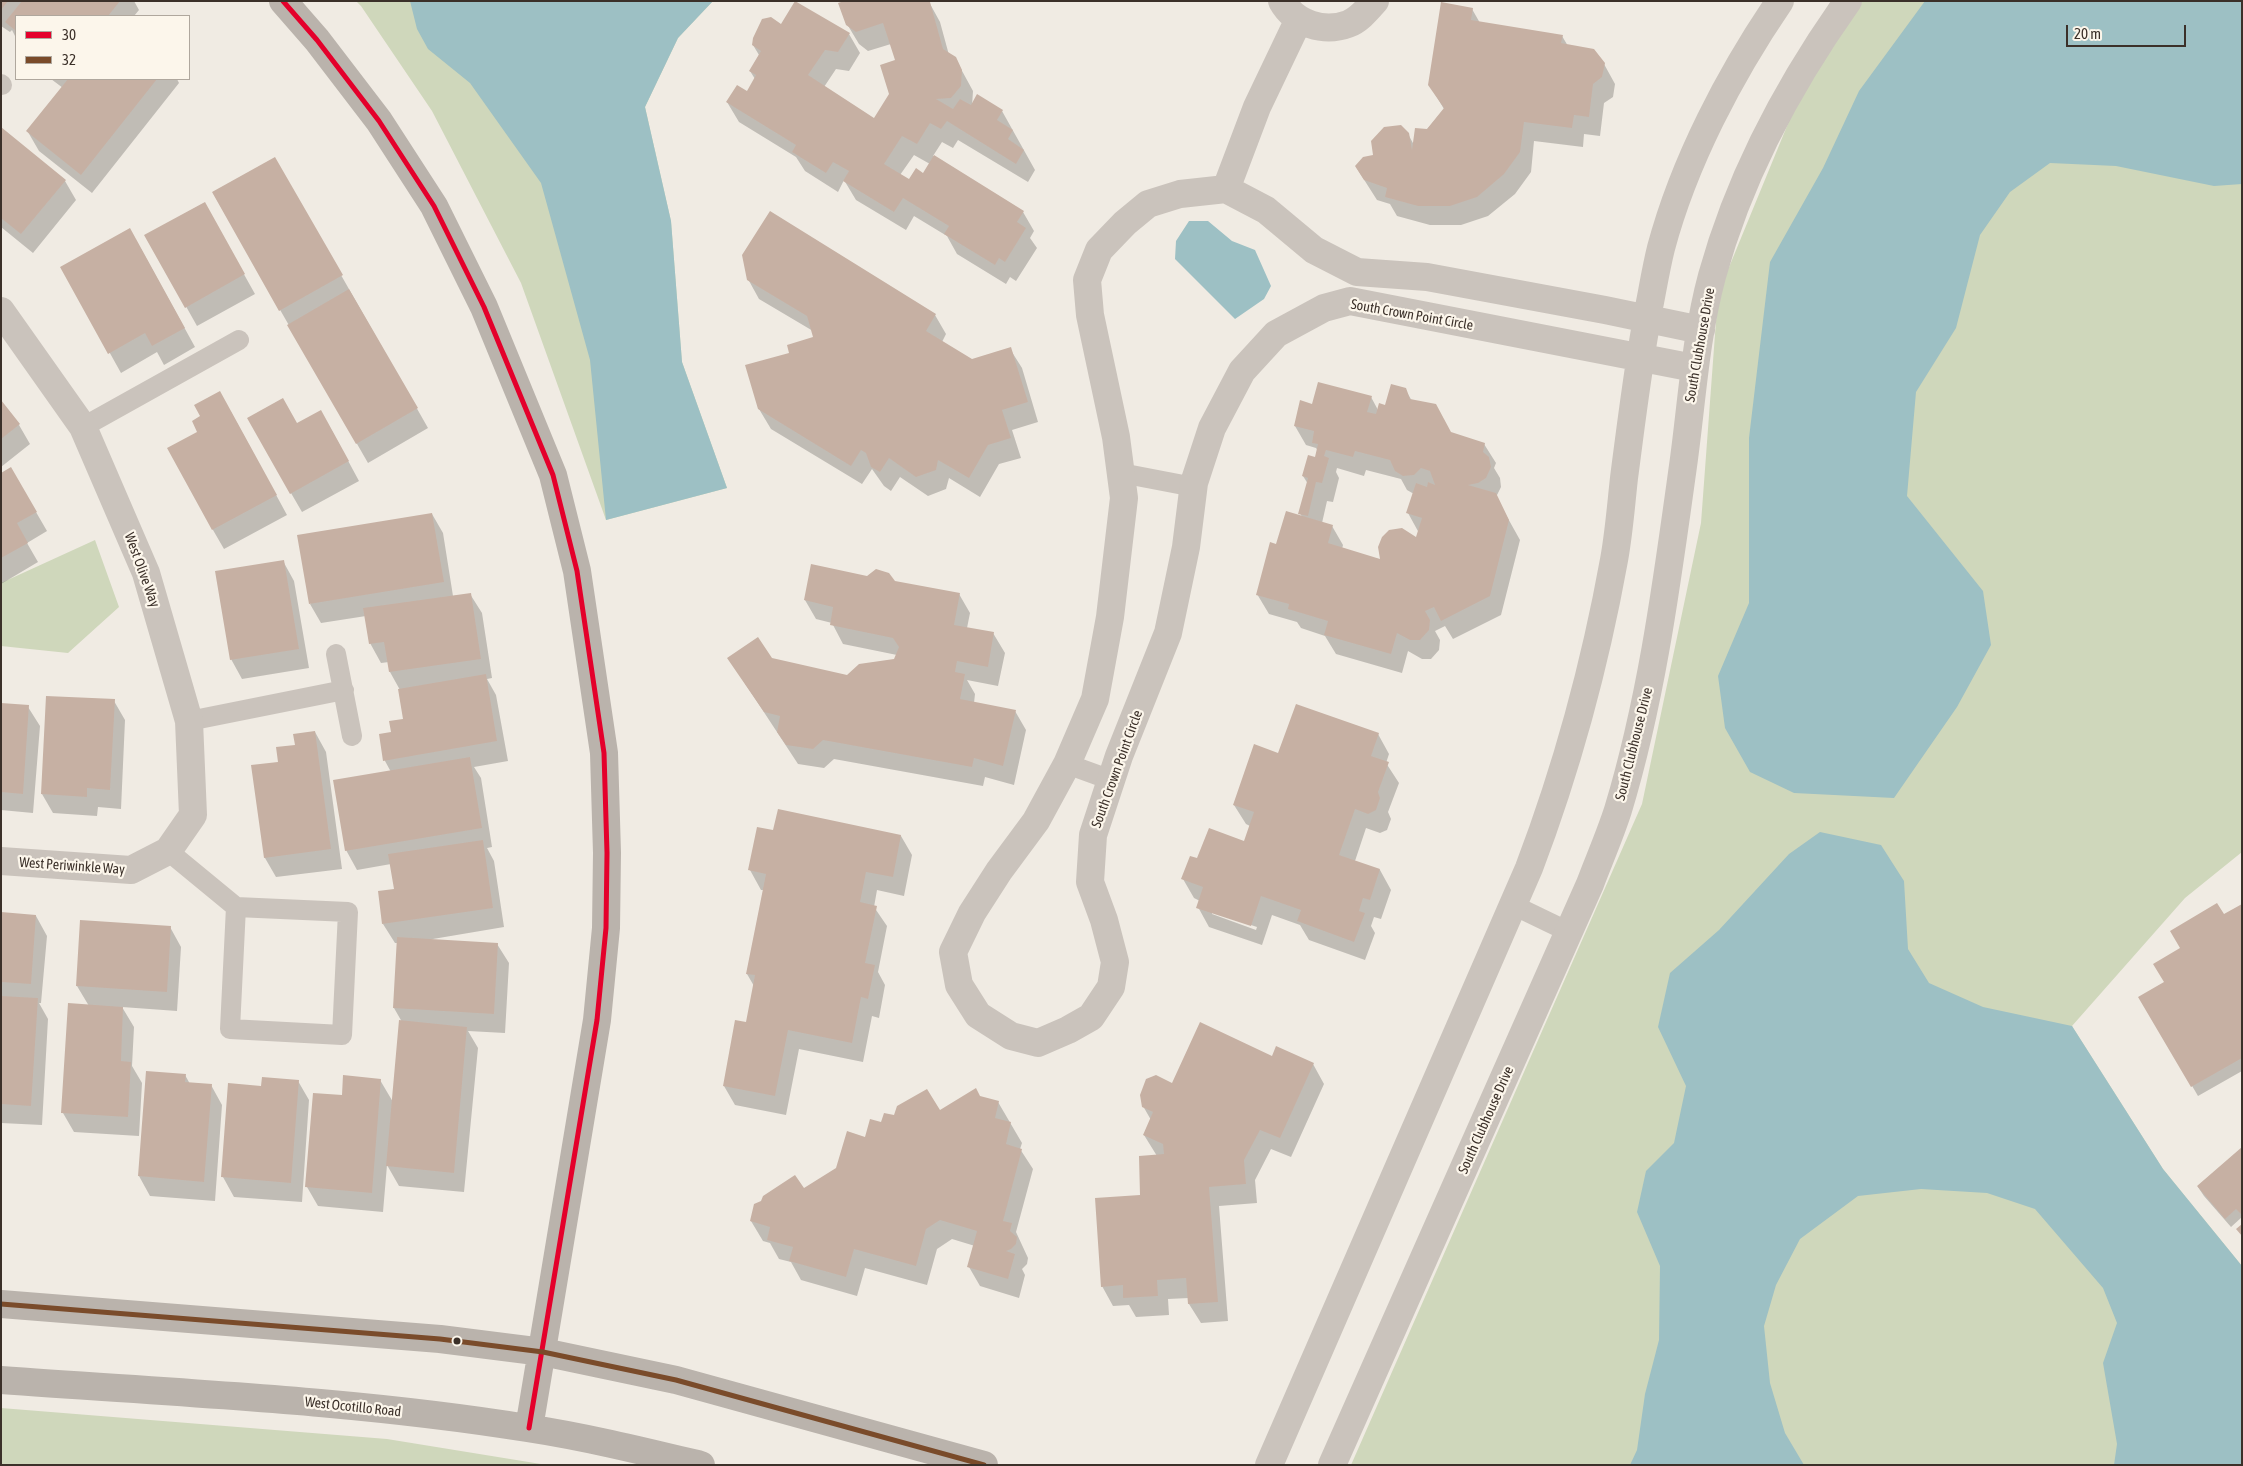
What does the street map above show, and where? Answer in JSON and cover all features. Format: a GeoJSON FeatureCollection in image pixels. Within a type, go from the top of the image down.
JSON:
{"type":"FeatureCollection","features":[{"type":"Feature","properties":{"kind":"main road"},"geometry":{"type":"LineString","coordinates":[[283,1],[317,40],[379,121],[434,206],[484,307],[550,467],[577,571],[604,753],[607,853],[606,928],[597,1020],[529,1428]]}},
{"type":"Feature","properties":{"kind":"main road"},"geometry":{"type":"LineString","coordinates":[[1,1304],[440,1339],[543,1352],[676,1380],[984,1465]]}},
{"type":"Feature","properties":{"kind":"main road","name":"West Ocotillo Road"},"geometry":{"type":"LineString","coordinates":[[1,1380],[302,1401],[447,1416],[529,1428],[639,1450],[701,1465]]}},
{"type":"Feature","properties":{"kind":"street"},"geometry":{"type":"LineString","coordinates":[[1375,1],[1364,14],[1349,24],[1332,27],[1315,26],[1291,10],[1226,189],[1266,210],[1314,250],[1357,272],[1427,277],[1701,330]]}},
{"type":"Feature","properties":{"kind":"street"},"geometry":{"type":"LineString","coordinates":[[1269,1465],[1513,905],[1553,806],[1573,741],[1597,648],[1615,557],[1639,358],[1661,248],[1680,192],[1700,144],[1758,33],[1780,1]]}},
{"type":"Feature","properties":{"kind":"street","name":"South Clubhouse Drive"},"geometry":{"type":"LineString","coordinates":[[1332,1465],[1590,884],[1617,812],[1637,741],[1654,662],[1684,464],[1694,368],[1711,278],[1720,248],[1746,182],[1778,113],[1819,42],[1848,1]]}},
{"type":"Feature","properties":{"kind":"street","name":"South Crown Point Circle"},"geometry":{"type":"LineString","coordinates":[[1226,189],[1180,194],[1148,204],[1125,223],[1099,250],[1087,280],[1090,315],[1116,437],[1124,498],[1109,626],[1095,699],[1067,764],[1036,821],[972,913],[954,952],[959,985],[978,1015],[1011,1036],[1038,1043],[1068,1030],[1091,1017],[1111,987],[1115,962],[1104,920],[1090,882],[1093,835],[1111,780],[1168,633],[1186,547],[1194,486],[1212,428],[1242,371],[1276,334],[1324,308],[1350,302],[1694,368]]}},
{"type":"Feature","properties":{"kind":"street","name":"West Olive Way"},"geometry":{"type":"LineString","coordinates":[[1,311],[83,427],[146,573],[190,720],[193,815],[168,851]]}},
{"type":"Feature","properties":{"kind":"street","name":"West Periwinkle Way"},"geometry":{"type":"LineString","coordinates":[[1,861],[131,870],[168,851]]}},
{"type":"Feature","properties":{"kind":"lane"},"geometry":{"type":"LineString","coordinates":[[1350,302],[1357,272]]}},
{"type":"Feature","properties":{"kind":"lane"},"geometry":{"type":"LineString","coordinates":[[83,427],[239,340]]}},
{"type":"Feature","properties":{"kind":"lane"},"geometry":{"type":"LineString","coordinates":[[1121,473],[1194,486]]}},
{"type":"Feature","properties":{"kind":"lane"},"geometry":{"type":"LineString","coordinates":[[336,654],[352,736]]}},
{"type":"Feature","properties":{"kind":"lane"},"geometry":{"type":"LineString","coordinates":[[190,720],[344,690]]}},
{"type":"Feature","properties":{"kind":"lane"},"geometry":{"type":"LineString","coordinates":[[1067,764],[1111,780]]}},
{"type":"Feature","properties":{"kind":"lane"},"geometry":{"type":"LineString","coordinates":[[168,851],[236,906],[348,912],[342,1035],[230,1029],[236,906]]}},
{"type":"Feature","properties":{"kind":"lane"},"geometry":{"type":"LineString","coordinates":[[1513,905],[1568,932]]}},
{"type":"Feature","properties":{"kind":"green space"},"geometry":{"type":"Polygon","coordinates":[[[356,1],[713,1],[678,38],[645,107],[671,221],[682,362],[727,488],[606,520],[521,283],[432,111],[356,1]]]}},
{"type":"Feature","properties":{"kind":"green space"},"geometry":{"type":"Polygon","coordinates":[[[1860,1],[2242,1],[2242,852],[2185,898],[2072,1026],[2163,1169],[2242,1266],[2242,1465],[1351,1465],[1642,804],[1701,523],[1718,294],[1801,92],[1860,1]]]}},
{"type":"Feature","properties":{"kind":"green space"},"geometry":{"type":"Polygon","coordinates":[[[95,540],[119,607],[68,653],[1,646],[1,583],[95,540]]]}},
{"type":"Feature","properties":{"kind":"green space"},"geometry":{"type":"Polygon","coordinates":[[[1,1408],[387,1439],[547,1465],[1,1465],[1,1408]]]}},
{"type":"Feature","properties":{"kind":"water"},"geometry":{"type":"Polygon","coordinates":[[[410,1],[713,1],[678,38],[645,107],[671,221],[682,362],[727,488],[606,520],[590,360],[541,183],[470,83],[428,49],[417,29],[410,1]]]}},
{"type":"Feature","properties":{"kind":"water"},"geometry":{"type":"Polygon","coordinates":[[[1925,1],[2242,1],[2242,184],[2214,186],[2116,166],[2050,163],[2010,192],[1980,235],[1956,328],[1916,392],[1907,496],[1983,591],[1991,645],[1957,707],[1894,798],[1794,793],[1750,772],[1725,728],[1718,676],[1749,603],[1749,438],[1770,262],[1823,168],[1859,91],[1925,1]]]}},
{"type":"Feature","properties":{"kind":"water"},"geometry":{"type":"Polygon","coordinates":[[[1189,221],[1208,221],[1232,241],[1255,250],[1271,286],[1264,299],[1235,319],[1175,259],[1176,241],[1189,221]]]}},
{"type":"Feature","properties":{"kind":"water"},"geometry":{"type":"Polygon","coordinates":[[[1820,832],[1881,845],[1904,881],[1908,949],[1929,983],[1983,1007],[2072,1026],[2163,1169],[2242,1266],[2242,1465],[2114,1465],[2117,1444],[2103,1363],[2117,1323],[2103,1288],[2035,1209],[1987,1193],[1921,1189],[1858,1196],[1800,1239],[1776,1285],[1764,1326],[1770,1383],[1785,1433],[1804,1465],[1630,1465],[1637,1450],[1645,1394],[1659,1340],[1660,1266],[1637,1212],[1646,1171],[1674,1143],[1686,1086],[1658,1027],[1670,973],[1719,930],[1789,854],[1820,832]]]}},
{"type":"Feature","properties":{"kind":"building"},"geometry":{"type":"Polygon","coordinates":[[[1,1],[8,1],[1,10],[1,1]]]}},
{"type":"Feature","properties":{"kind":"building"},"geometry":{"type":"Polygon","coordinates":[[[22,1],[120,1],[109,15],[15,15],[15,30],[5,22],[22,1]]]}},
{"type":"Feature","properties":{"kind":"building"},"geometry":{"type":"Polygon","coordinates":[[[795,1],[850,33],[838,52],[825,50],[808,75],[874,118],[889,94],[880,65],[895,60],[883,23],[856,32],[846,25],[838,3],[844,1],[930,2],[943,49],[956,57],[962,70],[961,86],[951,98],[936,99],[953,109],[960,99],[971,105],[977,94],[1003,110],[997,120],[1013,130],[1008,139],[1024,150],[1016,164],[947,121],[941,129],[930,123],[917,144],[902,136],[884,164],[909,179],[916,168],[923,173],[934,155],[1024,211],[1017,222],[1026,228],[1005,262],[999,258],[995,265],[944,234],[949,226],[903,198],[894,212],[843,181],[849,171],[833,162],[826,173],[792,152],[796,145],[726,102],[737,85],[747,91],[756,75],[749,71],[761,51],[752,45],[753,38],[762,19],[771,17],[781,24],[795,1]]]}},
{"type":"Feature","properties":{"kind":"building"},"geometry":{"type":"Polygon","coordinates":[[[1441,2],[1473,8],[1471,20],[1563,35],[1561,43],[1594,49],[1605,63],[1602,77],[1593,84],[1589,117],[1574,115],[1572,128],[1524,122],[1520,152],[1504,174],[1477,197],[1450,206],[1418,206],[1385,197],[1387,188],[1364,180],[1355,166],[1363,157],[1373,155],[1371,141],[1384,127],[1401,125],[1409,133],[1412,150],[1415,128],[1427,129],[1444,108],[1428,85],[1441,2]]]}},
{"type":"Feature","properties":{"kind":"building"},"geometry":{"type":"Polygon","coordinates":[[[67,80],[156,80],[81,175],[26,131],[67,80]]]}},
{"type":"Feature","properties":{"kind":"building"},"geometry":{"type":"Polygon","coordinates":[[[1,127],[66,180],[21,234],[1,218],[1,127]]]}},
{"type":"Feature","properties":{"kind":"building"},"geometry":{"type":"Polygon","coordinates":[[[275,157],[343,275],[279,311],[212,192],[275,157]]]}},
{"type":"Feature","properties":{"kind":"building"},"geometry":{"type":"Polygon","coordinates":[[[205,202],[245,274],[185,308],[144,235],[205,202]]]}},
{"type":"Feature","properties":{"kind":"building"},"geometry":{"type":"Polygon","coordinates":[[[770,211],[936,314],[926,331],[972,359],[1011,347],[1028,402],[1002,410],[1011,438],[988,445],[969,478],[938,460],[936,470],[916,477],[889,458],[880,472],[871,467],[866,453],[861,450],[851,466],[758,409],[745,365],[789,353],[787,345],[813,337],[807,316],[747,280],[742,255],[770,211]]]}},
{"type":"Feature","properties":{"kind":"building"},"geometry":{"type":"Polygon","coordinates":[[[130,228],[185,328],[152,346],[145,333],[108,354],[60,267],[130,228]]]}},
{"type":"Feature","properties":{"kind":"building"},"geometry":{"type":"Polygon","coordinates":[[[349,289],[418,408],[356,444],[287,325],[349,289]]]}},
{"type":"Feature","properties":{"kind":"building"},"geometry":{"type":"Polygon","coordinates":[[[1318,382],[1372,396],[1367,412],[1376,414],[1379,403],[1385,405],[1391,384],[1406,388],[1410,399],[1436,404],[1451,432],[1485,443],[1483,452],[1489,457],[1491,467],[1486,478],[1478,483],[1468,485],[1496,493],[1509,520],[1490,596],[1441,621],[1434,607],[1425,611],[1430,620],[1429,630],[1420,640],[1410,640],[1397,633],[1391,654],[1324,635],[1328,621],[1288,609],[1289,604],[1256,595],[1270,542],[1276,544],[1286,511],[1333,525],[1328,543],[1380,559],[1378,547],[1382,537],[1389,530],[1402,528],[1416,537],[1422,518],[1406,513],[1416,483],[1427,487],[1428,482],[1435,485],[1430,471],[1421,468],[1414,475],[1403,476],[1395,471],[1390,460],[1355,451],[1353,457],[1326,450],[1324,456],[1329,458],[1322,483],[1316,482],[1308,516],[1298,514],[1308,478],[1302,476],[1308,455],[1315,457],[1318,444],[1312,443],[1314,431],[1294,426],[1300,400],[1312,404],[1318,382]]]}},
{"type":"Feature","properties":{"kind":"building"},"geometry":{"type":"Polygon","coordinates":[[[220,391],[277,495],[212,530],[167,448],[197,432],[192,421],[200,416],[194,405],[220,391]]]}},
{"type":"Feature","properties":{"kind":"building"},"geometry":{"type":"Polygon","coordinates":[[[283,398],[297,423],[321,410],[349,461],[290,494],[247,418],[283,398]]]}},
{"type":"Feature","properties":{"kind":"building"},"geometry":{"type":"Polygon","coordinates":[[[1,400],[20,424],[1,439],[1,400]]]}},
{"type":"Feature","properties":{"kind":"building"},"geometry":{"type":"Polygon","coordinates":[[[11,467],[37,512],[17,523],[28,543],[1,558],[1,473],[11,467]]]}},
{"type":"Feature","properties":{"kind":"building"},"geometry":{"type":"Polygon","coordinates":[[[432,513],[444,582],[309,604],[297,535],[432,513]]]}},
{"type":"Feature","properties":{"kind":"building"},"geometry":{"type":"Polygon","coordinates":[[[284,560],[299,649],[230,660],[215,571],[284,560]]]}},
{"type":"Feature","properties":{"kind":"building"},"geometry":{"type":"Polygon","coordinates":[[[811,564],[867,576],[876,569],[889,573],[895,581],[960,593],[954,625],[994,632],[988,667],[957,661],[955,672],[965,674],[960,699],[1016,710],[1003,766],[974,758],[972,767],[823,740],[813,749],[786,745],[777,732],[780,716],[764,712],[727,658],[758,637],[772,658],[847,675],[859,664],[894,659],[899,647],[893,638],[830,625],[833,607],[804,600],[811,564]]]}},
{"type":"Feature","properties":{"kind":"building"},"geometry":{"type":"Polygon","coordinates":[[[471,593],[481,659],[389,672],[384,642],[369,644],[363,608],[471,593]]]}},
{"type":"Feature","properties":{"kind":"building"},"geometry":{"type":"Polygon","coordinates":[[[486,674],[497,741],[383,761],[379,734],[391,732],[389,721],[403,719],[398,689],[486,674]]]}},
{"type":"Feature","properties":{"kind":"building"},"geometry":{"type":"Polygon","coordinates":[[[46,696],[115,699],[110,790],[87,788],[87,797],[41,794],[46,696]]]}},
{"type":"Feature","properties":{"kind":"building"},"geometry":{"type":"Polygon","coordinates":[[[1,703],[29,705],[23,794],[1,792],[1,703]]]}},
{"type":"Feature","properties":{"kind":"building"},"geometry":{"type":"Polygon","coordinates":[[[1296,704],[1379,733],[1371,756],[1389,762],[1378,792],[1380,798],[1376,810],[1368,814],[1355,809],[1339,855],[1380,869],[1370,900],[1363,898],[1359,911],[1365,913],[1354,942],[1297,921],[1301,910],[1261,896],[1251,926],[1196,908],[1203,887],[1181,879],[1190,856],[1197,858],[1209,828],[1244,841],[1254,812],[1233,805],[1254,744],[1278,753],[1296,704]]]}},
{"type":"Feature","properties":{"kind":"building"},"geometry":{"type":"Polygon","coordinates":[[[315,731],[331,849],[264,858],[251,765],[278,762],[276,747],[295,745],[293,734],[315,731]]]}},
{"type":"Feature","properties":{"kind":"building"},"geometry":{"type":"Polygon","coordinates":[[[470,757],[482,828],[345,851],[333,780],[470,757]]]}},
{"type":"Feature","properties":{"kind":"building"},"geometry":{"type":"Polygon","coordinates":[[[778,809],[901,835],[893,877],[866,872],[860,902],[877,906],[865,963],[875,965],[868,999],[861,997],[852,1043],[788,1030],[775,1096],[723,1086],[735,1020],[746,1022],[755,975],[746,974],[766,874],[748,870],[757,827],[773,830],[778,809]]]}},
{"type":"Feature","properties":{"kind":"building"},"geometry":{"type":"Polygon","coordinates":[[[483,840],[493,908],[382,924],[378,891],[394,889],[388,854],[483,840]]]}},
{"type":"Feature","properties":{"kind":"building"},"geometry":{"type":"Polygon","coordinates":[[[2217,903],[2224,914],[2242,904],[2242,1058],[2191,1087],[2138,997],[2164,982],[2153,964],[2180,948],[2170,931],[2217,903]]]}},
{"type":"Feature","properties":{"kind":"building"},"geometry":{"type":"Polygon","coordinates":[[[1,912],[36,915],[31,984],[1,982],[1,912]]]}},
{"type":"Feature","properties":{"kind":"building"},"geometry":{"type":"Polygon","coordinates":[[[80,920],[171,926],[167,992],[76,986],[80,920]]]}},
{"type":"Feature","properties":{"kind":"building"},"geometry":{"type":"Polygon","coordinates":[[[397,937],[498,943],[494,1014],[393,1008],[397,937]]]}},
{"type":"Feature","properties":{"kind":"building"},"geometry":{"type":"Polygon","coordinates":[[[1,996],[38,998],[31,1106],[1,1104],[1,996]]]}},
{"type":"Feature","properties":{"kind":"building"},"geometry":{"type":"Polygon","coordinates":[[[68,1003],[123,1007],[121,1061],[131,1062],[128,1117],[61,1113],[68,1003]]]}},
{"type":"Feature","properties":{"kind":"building"},"geometry":{"type":"Polygon","coordinates":[[[399,1020],[467,1027],[454,1173],[386,1166],[399,1020]]]}},
{"type":"Feature","properties":{"kind":"building"},"geometry":{"type":"Polygon","coordinates":[[[1200,1022],[1272,1056],[1276,1046],[1314,1063],[1280,1138],[1260,1130],[1244,1160],[1246,1184],[1209,1187],[1218,1302],[1188,1304],[1186,1278],[1157,1280],[1158,1296],[1123,1298],[1123,1285],[1101,1287],[1095,1198],[1140,1195],[1139,1156],[1164,1154],[1163,1144],[1143,1135],[1153,1112],[1142,1107],[1140,1095],[1146,1079],[1156,1075],[1172,1083],[1200,1022]]]}},
{"type":"Feature","properties":{"kind":"building"},"geometry":{"type":"Polygon","coordinates":[[[146,1071],[186,1074],[185,1082],[212,1084],[204,1182],[138,1176],[146,1071]]]}},
{"type":"Feature","properties":{"kind":"building"},"geometry":{"type":"Polygon","coordinates":[[[343,1075],[381,1079],[372,1193],[305,1187],[313,1093],[342,1095],[343,1075]]]}},
{"type":"Feature","properties":{"kind":"building"},"geometry":{"type":"Polygon","coordinates":[[[262,1077],[299,1080],[291,1183],[221,1177],[228,1083],[261,1086],[262,1077]]]}},
{"type":"Feature","properties":{"kind":"building"},"geometry":{"type":"Polygon","coordinates":[[[976,1088],[980,1096],[999,1101],[995,1118],[1011,1122],[1006,1144],[1022,1149],[1003,1221],[1012,1223],[1010,1231],[1017,1237],[1016,1244],[1006,1251],[1015,1254],[1008,1279],[967,1267],[977,1231],[940,1220],[926,1229],[916,1266],[854,1249],[846,1277],[789,1261],[793,1247],[767,1240],[770,1227],[750,1221],[754,1204],[761,1201],[763,1196],[795,1175],[804,1188],[836,1168],[847,1131],[865,1137],[870,1119],[881,1122],[884,1113],[894,1115],[897,1106],[927,1089],[940,1110],[976,1088]]]}},
{"type":"Feature","properties":{"kind":"building"},"geometry":{"type":"Polygon","coordinates":[[[2242,1147],[2242,1215],[2236,1209],[2225,1219],[2197,1186],[2242,1147]]]}},
{"type":"Feature","properties":{"kind":"building"},"geometry":{"type":"Polygon","coordinates":[[[2242,1224],[2242,1236],[2236,1229],[2242,1224]]]}},
{"type":"Feature","properties":{"kind":"transit line","name":"30"},"geometry":{"type":"LineString","coordinates":[[283,1],[317,40],[379,121],[434,206],[484,307],[553,475],[577,571],[604,753],[607,853],[606,928],[597,1020],[529,1428]]}},
{"type":"Feature","properties":{"kind":"transit line","name":"32"},"geometry":{"type":"LineString","coordinates":[[1,1304],[440,1339],[543,1352],[676,1380],[984,1465]]}}]}
